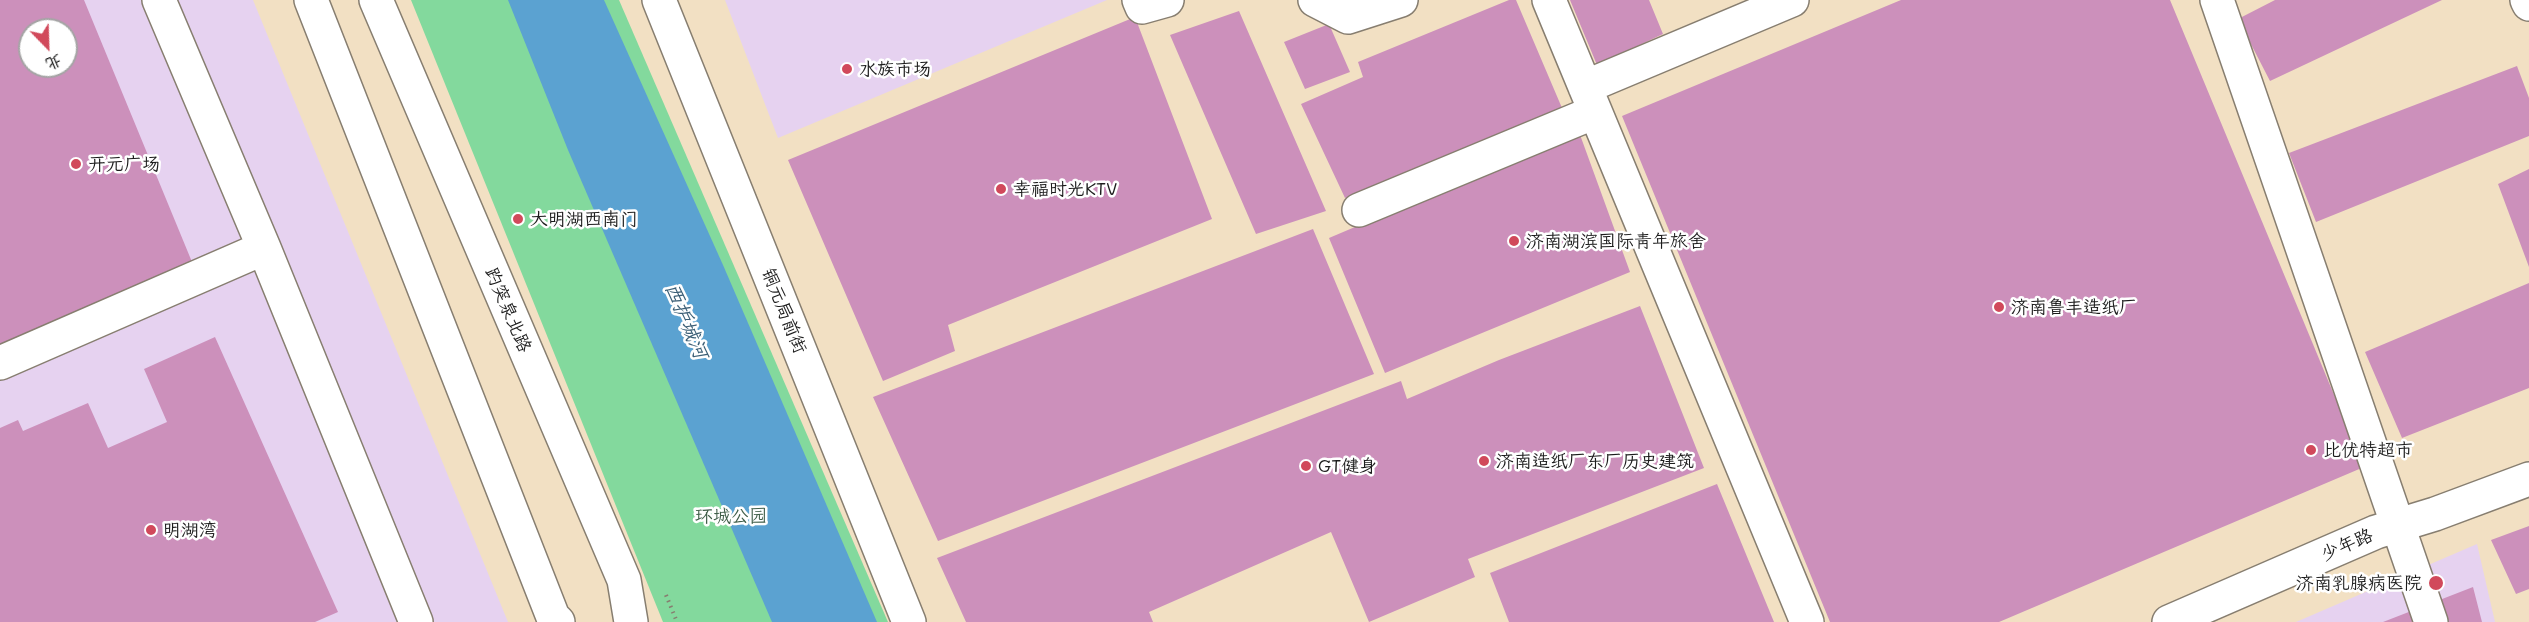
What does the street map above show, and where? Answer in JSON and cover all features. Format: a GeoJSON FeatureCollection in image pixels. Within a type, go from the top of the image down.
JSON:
{"type":"FeatureCollection","features":[{"type":"Feature","properties":{"kind":"street"},"geometry":{"type":"LineString","coordinates":[[159,0],[264,248],[416,622]]}},
{"type":"Feature","properties":{"kind":"street"},"geometry":{"type":"LineString","coordinates":[[310,0],[549,606],[558,622]]}},
{"type":"Feature","properties":{"kind":"street","name":"趵突泉北路"},"geometry":{"type":"LineString","coordinates":[[376,0],[624,580],[631,622]]}},
{"type":"Feature","properties":{"kind":"street","name":"铜元局前街"},"geometry":{"type":"LineString","coordinates":[[659,0],[909,622]]}},
{"type":"Feature","properties":{"kind":"street"},"geometry":{"type":"LineString","coordinates":[[1139,0],[1142,7],[1167,0]]}},
{"type":"Feature","properties":{"kind":"street"},"geometry":{"type":"LineString","coordinates":[[1315,0],[1348,17],[1401,0]]}},
{"type":"Feature","properties":{"kind":"street"},"geometry":{"type":"LineString","coordinates":[[1549,0],[1807,622]]}},
{"type":"Feature","properties":{"kind":"street"},"geometry":{"type":"LineString","coordinates":[[1359,210],[1792,0]]}},
{"type":"Feature","properties":{"kind":"street"},"geometry":{"type":"LineString","coordinates":[[2217,0],[2431,622]]}},
{"type":"Feature","properties":{"kind":"street"},"geometry":{"type":"LineString","coordinates":[[0,363],[264,248]]}},
{"type":"Feature","properties":{"kind":"street","name":"少年路"},"geometry":{"type":"LineString","coordinates":[[2169,622],[2396,524],[2435,514],[2529,479]]}},
{"type":"Feature","properties":{"kind":"shaded area"},"geometry":{"type":"Polygon","coordinates":[[[0,0],[253,0],[508,622],[0,622],[0,0]]]}},
{"type":"Feature","properties":{"kind":"shaded area","name":"水族市场"},"geometry":{"type":"Polygon","coordinates":[[[725,0],[1107,0],[778,138],[725,0]]]}},
{"type":"Feature","properties":{"kind":"shaded area","name":"济南乳腺病医院"},"geometry":{"type":"Polygon","coordinates":[[[2477,544],[2495,622],[2296,622],[2477,544]]]}},
{"type":"Feature","properties":{"kind":"green space","name":"环城公园"},"geometry":{"type":"Polygon","coordinates":[[[411,0],[619,0],[888,622],[663,622],[411,0]]]}},
{"type":"Feature","properties":{"kind":"water","name":"西护城河"},"geometry":{"type":"Polygon","coordinates":[[[508,0],[604,0],[723,265],[877,622],[772,622],[568,150],[508,0]]]}},
{"type":"Feature","properties":{"kind":"building","name":"开元广场"},"geometry":{"type":"Polygon","coordinates":[[[0,0],[84,0],[192,262],[0,346],[0,0]]]}},
{"type":"Feature","properties":{"kind":"building"},"geometry":{"type":"Polygon","coordinates":[[[1509,0],[1516,0],[1562,108],[1345,198],[1301,104],[1363,77],[1358,62],[1509,0]]]}},
{"type":"Feature","properties":{"kind":"building"},"geometry":{"type":"Polygon","coordinates":[[[1570,0],[1649,0],[1663,34],[1597,65],[1570,0]]]}},
{"type":"Feature","properties":{"kind":"building","name":"济南鲁丰造纸厂"},"geometry":{"type":"Polygon","coordinates":[[[1901,0],[2170,0],[2364,467],[1999,622],[1830,622],[1622,116],[1901,0]]]}},
{"type":"Feature","properties":{"kind":"building"},"geometry":{"type":"Polygon","coordinates":[[[2275,0],[2442,0],[2270,81],[2238,19],[2275,0]]]}},
{"type":"Feature","properties":{"kind":"building"},"geometry":{"type":"Polygon","coordinates":[[[1239,11],[1326,211],[1256,234],[1170,35],[1239,11]]]}},
{"type":"Feature","properties":{"kind":"building","name":"幸福时光KTV"},"geometry":{"type":"Polygon","coordinates":[[[1135,17],[1212,219],[948,325],[955,351],[883,381],[788,160],[1135,17]]]}},
{"type":"Feature","properties":{"kind":"building"},"geometry":{"type":"Polygon","coordinates":[[[1329,24],[1350,72],[1305,89],[1284,42],[1329,24]]]}},
{"type":"Feature","properties":{"kind":"building"},"geometry":{"type":"Polygon","coordinates":[[[2517,66],[2529,98],[2529,136],[2316,222],[2289,153],[2517,66]]]}},
{"type":"Feature","properties":{"kind":"building","name":"济南湖滨国际青年旅舍"},"geometry":{"type":"Polygon","coordinates":[[[1579,132],[1630,272],[1385,373],[1329,238],[1579,132]]]}},
{"type":"Feature","properties":{"kind":"building"},"geometry":{"type":"Polygon","coordinates":[[[2529,169],[2529,267],[2498,184],[2529,169]]]}},
{"type":"Feature","properties":{"kind":"building"},"geometry":{"type":"Polygon","coordinates":[[[1313,229],[1374,374],[938,541],[873,397],[1313,229]]]}},
{"type":"Feature","properties":{"kind":"building"},"geometry":{"type":"Polygon","coordinates":[[[2529,283],[2529,388],[2402,438],[2365,352],[2529,283]]]}},
{"type":"Feature","properties":{"kind":"building","name":"GT健身"},"geometry":{"type":"Polygon","coordinates":[[[1640,306],[1704,468],[1468,559],[1475,577],[1369,622],[1331,532],[1149,612],[1153,622],[966,622],[937,558],[1401,381],[1407,399],[1499,360],[1640,306]]]}},
{"type":"Feature","properties":{"kind":"building","name":"明湖湾"},"geometry":{"type":"Polygon","coordinates":[[[215,337],[338,612],[315,622],[0,622],[0,428],[18,420],[23,431],[88,403],[108,448],[167,422],[144,369],[215,337]]]}},
{"type":"Feature","properties":{"kind":"building"},"geometry":{"type":"Polygon","coordinates":[[[1717,484],[1774,622],[1509,622],[1490,573],[1717,484]]]}},
{"type":"Feature","properties":{"kind":"building"},"geometry":{"type":"Polygon","coordinates":[[[2529,526],[2529,589],[2516,594],[2491,540],[2529,526]]]}},
{"type":"Feature","properties":{"kind":"building"},"geometry":{"type":"Polygon","coordinates":[[[2473,587],[2482,622],[2383,622],[2473,587]]]}},
{"type":"Feature","properties":{"kind":"place","name":"水族市场"},"geometry":{"type":"Point","coordinates":[847,69]}},
{"type":"Feature","properties":{"kind":"place","name":"开元广场"},"geometry":{"type":"Point","coordinates":[76,164]}},
{"type":"Feature","properties":{"kind":"place","name":"幸福时光KTV"},"geometry":{"type":"Point","coordinates":[1001,189]}},
{"type":"Feature","properties":{"kind":"place","name":"大明湖西南门"},"geometry":{"type":"Point","coordinates":[518,219]}},
{"type":"Feature","properties":{"kind":"place","name":"济南湖滨国际青年旅舍"},"geometry":{"type":"Point","coordinates":[1514,241]}},
{"type":"Feature","properties":{"kind":"place","name":"济南鲁丰造纸厂"},"geometry":{"type":"Point","coordinates":[1999,307]}},
{"type":"Feature","properties":{"kind":"place","name":"比优特超市"},"geometry":{"type":"Point","coordinates":[2311,450]}},
{"type":"Feature","properties":{"kind":"place","name":"济南造纸厂东厂历史建筑"},"geometry":{"type":"Point","coordinates":[1484,461]}},
{"type":"Feature","properties":{"kind":"place","name":"GT健身"},"geometry":{"type":"Point","coordinates":[1306,466]}},
{"type":"Feature","properties":{"kind":"place","name":"明湖湾"},"geometry":{"type":"Point","coordinates":[151,530]}},
{"type":"Feature","properties":{"kind":"place","name":"济南乳腺病医院"},"geometry":{"type":"Point","coordinates":[2436,583]}}]}
